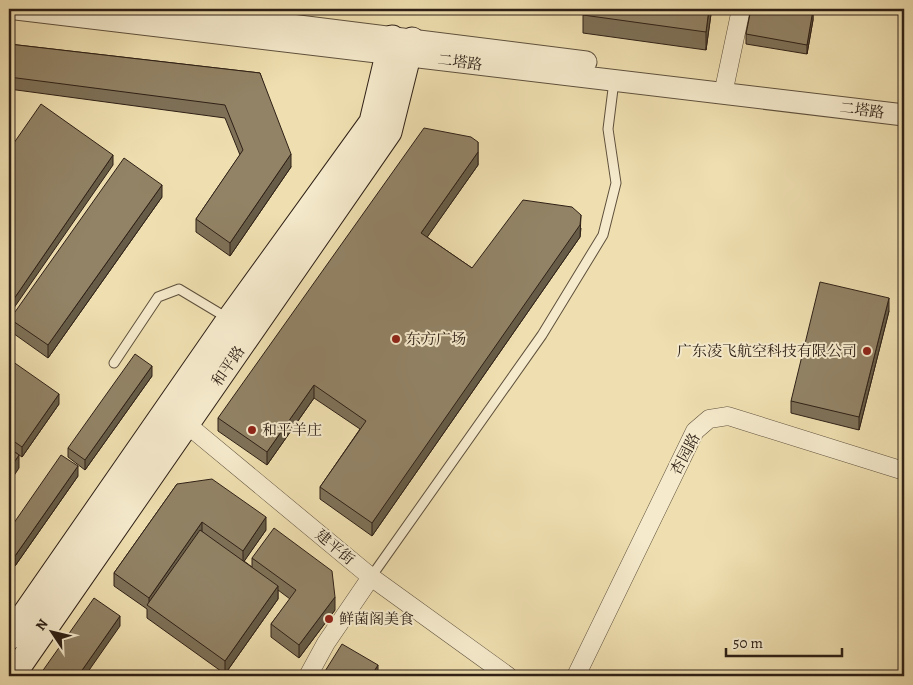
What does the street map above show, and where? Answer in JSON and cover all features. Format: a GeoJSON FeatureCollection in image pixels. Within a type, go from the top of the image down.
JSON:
{"type":"FeatureCollection","features":[{"type":"Feature","properties":{"kind":"main road","name":"和平路"},"geometry":{"type":"LineString","coordinates":[[9,637],[229,320],[372,122],[400,47]]}},
{"type":"Feature","properties":{"kind":"main road","name":"和平路"},"geometry":{"type":"LineString","coordinates":[[12,676],[389,132],[400,47]]}},
{"type":"Feature","properties":{"kind":"street","name":"二塔路"},"geometry":{"type":"LineString","coordinates":[[16,9],[400,47],[725,87],[904,115]]}},
{"type":"Feature","properties":{"kind":"street","name":"二塔路"},"geometry":{"type":"LineString","coordinates":[[164,9],[614,80],[725,87],[904,103]]}},
{"type":"Feature","properties":{"kind":"street"},"geometry":{"type":"LineString","coordinates":[[725,87],[741,9]]}},
{"type":"Feature","properties":{"kind":"street","name":"建平街"},"geometry":{"type":"LineString","coordinates":[[168,409],[372,577],[508,676]]}},
{"type":"Feature","properties":{"kind":"street","name":"杏园路"},"geometry":{"type":"LineString","coordinates":[[576,676],[695,431],[709,418],[728,416],[904,471]]}},
{"type":"Feature","properties":{"kind":"street"},"geometry":{"type":"LineString","coordinates":[[308,676],[326,643],[372,577]]}},
{"type":"Feature","properties":{"kind":"lane"},"geometry":{"type":"LineString","coordinates":[[372,577],[542,335],[603,234],[616,183],[608,129],[614,80]]}},
{"type":"Feature","properties":{"kind":"lane"},"geometry":{"type":"LineString","coordinates":[[114,363],[158,297],[179,290],[229,320]]}},
{"type":"Feature","properties":{"kind":"building"},"geometry":{"type":"Polygon","coordinates":[[[584,9],[709,9],[706,32],[583,15],[584,9]]]}},
{"type":"Feature","properties":{"kind":"building"},"geometry":{"type":"Polygon","coordinates":[[[751,9],[813,10],[807,45],[746,34],[751,9]]]}},
{"type":"Feature","properties":{"kind":"building"},"geometry":{"type":"Polygon","coordinates":[[[9,44],[260,73],[291,154],[230,243],[196,219],[243,150],[225,105],[9,77],[9,44]]]}},
{"type":"Feature","properties":{"kind":"building"},"geometry":{"type":"Polygon","coordinates":[[[41,104],[113,155],[9,306],[9,150],[41,104]]]}},
{"type":"Feature","properties":{"kind":"building","name":"东方广场"},"geometry":{"type":"Polygon","coordinates":[[[424,128],[471,137],[478,142],[478,152],[421,233],[472,268],[523,200],[572,207],[581,215],[580,225],[372,523],[320,487],[366,421],[314,385],[267,452],[218,418],[424,128]]]}},
{"type":"Feature","properties":{"kind":"building"},"geometry":{"type":"Polygon","coordinates":[[[124,158],[162,185],[48,345],[10,319],[124,158]]]}},
{"type":"Feature","properties":{"kind":"building"},"geometry":{"type":"Polygon","coordinates":[[[820,282],[889,298],[859,417],[791,401],[820,282]]]}},
{"type":"Feature","properties":{"kind":"building"},"geometry":{"type":"Polygon","coordinates":[[[135,354],[152,366],[85,460],[68,448],[135,354]]]}},
{"type":"Feature","properties":{"kind":"building"},"geometry":{"type":"Polygon","coordinates":[[[9,359],[59,394],[22,447],[9,438],[9,359]]]}},
{"type":"Feature","properties":{"kind":"building"},"geometry":{"type":"Polygon","coordinates":[[[9,448],[19,455],[9,470],[9,448]]]}},
{"type":"Feature","properties":{"kind":"building"},"geometry":{"type":"Polygon","coordinates":[[[61,455],[78,466],[15,556],[9,552],[9,530],[61,455]]]}},
{"type":"Feature","properties":{"kind":"building"},"geometry":{"type":"Polygon","coordinates":[[[212,479],[266,517],[243,551],[202,522],[149,598],[114,573],[177,484],[212,479]]]}},
{"type":"Feature","properties":{"kind":"building"},"geometry":{"type":"Polygon","coordinates":[[[274,528],[332,571],[335,597],[299,645],[271,624],[296,590],[252,558],[274,528]]]}},
{"type":"Feature","properties":{"kind":"building"},"geometry":{"type":"Polygon","coordinates":[[[200,530],[278,586],[225,661],[147,605],[200,530]]]}},
{"type":"Feature","properties":{"kind":"building"},"geometry":{"type":"Polygon","coordinates":[[[94,598],[120,616],[78,676],[39,676],[94,598]]]}},
{"type":"Feature","properties":{"kind":"building"},"geometry":{"type":"Polygon","coordinates":[[[342,644],[378,665],[371,676],[322,676],[342,644]]]}},
{"type":"Feature","properties":{"kind":"place","name":"东方广场"},"geometry":{"type":"Point","coordinates":[396,339]}},
{"type":"Feature","properties":{"kind":"place","name":"广东凌飞航空科技有限公司"},"geometry":{"type":"Point","coordinates":[867,351]}},
{"type":"Feature","properties":{"kind":"place","name":"和平羊庄"},"geometry":{"type":"Point","coordinates":[252,430]}},
{"type":"Feature","properties":{"kind":"place","name":"鲜菌阁美食"},"geometry":{"type":"Point","coordinates":[329,619]}}]}
